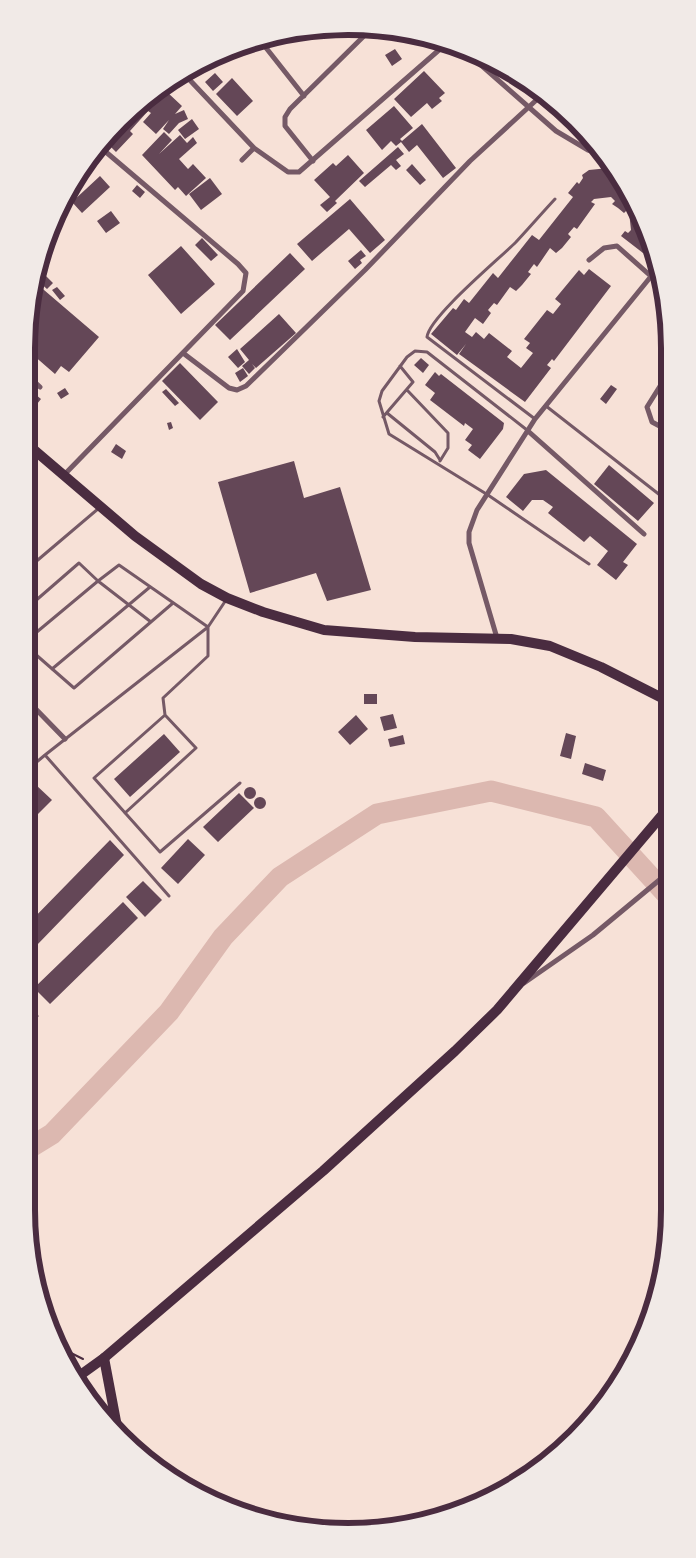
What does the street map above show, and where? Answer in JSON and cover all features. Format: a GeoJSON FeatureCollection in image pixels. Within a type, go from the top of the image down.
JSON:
{"type":"FeatureCollection","features":[{"type":"Feature","properties":{"kind":"main road"},"geometry":{"type":"LineString","coordinates":[[35,451],[99,508],[201,584],[227,598],[264,612],[324,630],[415,637],[498,639],[550,646],[602,667],[661,697]]}},
{"type":"Feature","properties":{"kind":"main road"},"geometry":{"type":"LineString","coordinates":[[82,1374],[104,1358],[323,1172],[413,1091],[497,1010],[661,815]]}},
{"type":"Feature","properties":{"kind":"main road"},"geometry":{"type":"LineString","coordinates":[[104,1358],[115,1419]]}},
{"type":"Feature","properties":{"kind":"street"},"geometry":{"type":"LineString","coordinates":[[314,161],[285,126],[284,117],[364,36]]}},
{"type":"Feature","properties":{"kind":"street"},"geometry":{"type":"LineString","coordinates":[[265,47],[304,96]]}},
{"type":"Feature","properties":{"kind":"street"},"geometry":{"type":"LineString","coordinates":[[189,79],[254,148],[288,172],[299,172],[314,161],[440,49]]}},
{"type":"Feature","properties":{"kind":"street"},"geometry":{"type":"LineString","coordinates":[[484,66],[556,131],[591,151]]}},
{"type":"Feature","properties":{"kind":"street"},"geometry":{"type":"LineString","coordinates":[[183,353],[229,388],[237,390],[246,386],[365,270],[470,161],[538,99]]}},
{"type":"Feature","properties":{"kind":"street"},"geometry":{"type":"LineString","coordinates":[[242,160],[254,148]]}},
{"type":"Feature","properties":{"kind":"street"},"geometry":{"type":"LineString","coordinates":[[63,476],[243,291],[246,273],[105,151]]}},
{"type":"Feature","properties":{"kind":"street"},"geometry":{"type":"LineString","coordinates":[[589,260],[604,248],[617,246],[653,280]]}},
{"type":"Feature","properties":{"kind":"street"},"geometry":{"type":"LineString","coordinates":[[498,639],[469,543],[472,523],[477,510],[535,419],[652,275]]}},
{"type":"Feature","properties":{"kind":"street"},"geometry":{"type":"LineString","coordinates":[[35,382],[40,386]]}},
{"type":"Feature","properties":{"kind":"street"},"geometry":{"type":"LineString","coordinates":[[661,385],[647,407],[652,422],[661,427]]}},
{"type":"Feature","properties":{"kind":"street"},"geometry":{"type":"LineString","coordinates":[[528,431],[644,534]]}},
{"type":"Feature","properties":{"kind":"street"},"geometry":{"type":"LineString","coordinates":[[35,708],[66,739]]}},
{"type":"Feature","properties":{"kind":"street"},"geometry":{"type":"LineString","coordinates":[[513,991],[593,935],[661,879]]}},
{"type":"Feature","properties":{"kind":"lane"},"geometry":{"type":"LineString","coordinates":[[535,419],[427,336],[427,332],[439,316],[516,242],[555,199]]}},
{"type":"Feature","properties":{"kind":"lane"},"geometry":{"type":"LineString","coordinates":[[528,431],[427,352],[415,351],[407,357],[382,391],[379,401],[389,434],[440,463],[589,564]]}},
{"type":"Feature","properties":{"kind":"lane"},"geometry":{"type":"LineString","coordinates":[[383,417],[413,382],[400,366]]}},
{"type":"Feature","properties":{"kind":"lane"},"geometry":{"type":"LineString","coordinates":[[407,390],[448,432],[450,441],[440,463]]}},
{"type":"Feature","properties":{"kind":"lane"},"geometry":{"type":"LineString","coordinates":[[545,406],[661,496]]}},
{"type":"Feature","properties":{"kind":"lane"},"geometry":{"type":"LineString","coordinates":[[387,413],[435,452],[440,463]]}},
{"type":"Feature","properties":{"kind":"lane"},"geometry":{"type":"LineString","coordinates":[[35,562],[99,508]]}},
{"type":"Feature","properties":{"kind":"lane"},"geometry":{"type":"LineString","coordinates":[[35,601],[79,563],[98,581],[150,622]]}},
{"type":"Feature","properties":{"kind":"lane"},"geometry":{"type":"LineString","coordinates":[[35,634],[119,565],[208,627]]}},
{"type":"Feature","properties":{"kind":"lane"},"geometry":{"type":"LineString","coordinates":[[52,669],[150,587]]}},
{"type":"Feature","properties":{"kind":"lane"},"geometry":{"type":"LineString","coordinates":[[35,763],[208,627],[227,598]]}},
{"type":"Feature","properties":{"kind":"lane"},"geometry":{"type":"LineString","coordinates":[[35,654],[74,688],[173,603]]}},
{"type":"Feature","properties":{"kind":"lane"},"geometry":{"type":"LineString","coordinates":[[126,813],[196,748],[165,715],[163,698],[208,656],[208,627]]}},
{"type":"Feature","properties":{"kind":"lane"},"geometry":{"type":"LineString","coordinates":[[165,715],[94,778],[160,852],[240,783]]}},
{"type":"Feature","properties":{"kind":"lane"},"geometry":{"type":"LineString","coordinates":[[45,755],[169,896]]}},
{"type":"Feature","properties":{"kind":"path"},"geometry":{"type":"LineString","coordinates":[[69,1352],[95,1364]]}},
{"type":"Feature","properties":{"kind":"building"},"geometry":{"type":"Polygon","coordinates":[[[395,49],[402,59],[392,66],[385,55],[395,49]]]}},
{"type":"Feature","properties":{"kind":"building"},"geometry":{"type":"Polygon","coordinates":[[[424,71],[445,93],[439,98],[442,101],[432,109],[427,103],[411,117],[394,99],[424,71]]]}},
{"type":"Feature","properties":{"kind":"building"},"geometry":{"type":"Polygon","coordinates":[[[215,73],[223,82],[213,91],[205,82],[215,73]]]}},
{"type":"Feature","properties":{"kind":"building"},"geometry":{"type":"Polygon","coordinates":[[[232,78],[253,101],[237,116],[216,94],[232,78]]]}},
{"type":"Feature","properties":{"kind":"building"},"geometry":{"type":"Polygon","coordinates":[[[168,93],[182,106],[175,114],[184,110],[188,119],[179,123],[169,134],[163,129],[169,120],[156,134],[143,122],[151,113],[148,111],[130,131],[133,134],[116,152],[110,146],[142,113],[156,101],[158,102],[168,93]]]}},
{"type":"Feature","properties":{"kind":"building"},"geometry":{"type":"Polygon","coordinates":[[[394,106],[413,128],[400,139],[402,141],[422,124],[456,168],[443,178],[417,145],[409,152],[401,142],[396,146],[391,141],[382,150],[366,130],[394,106]]]}},
{"type":"Feature","properties":{"kind":"building"},"geometry":{"type":"Polygon","coordinates":[[[192,119],[199,129],[185,139],[178,130],[192,119]]]}},
{"type":"Feature","properties":{"kind":"building"},"geometry":{"type":"Polygon","coordinates":[[[164,132],[172,140],[159,154],[180,135],[187,143],[193,137],[197,143],[179,159],[188,169],[193,164],[206,178],[186,196],[178,187],[175,190],[142,155],[164,132]]]}},
{"type":"Feature","properties":{"kind":"building"},"geometry":{"type":"Polygon","coordinates":[[[398,147],[404,154],[396,160],[401,166],[396,170],[391,165],[365,187],[359,181],[398,147]]]}},
{"type":"Feature","properties":{"kind":"building"},"geometry":{"type":"Polygon","coordinates":[[[348,155],[364,173],[335,201],[337,203],[327,212],[320,205],[330,197],[314,180],[333,163],[336,166],[348,155]]]}},
{"type":"Feature","properties":{"kind":"building"},"geometry":{"type":"Polygon","coordinates":[[[412,164],[426,180],[420,185],[406,170],[412,164]]]}},
{"type":"Feature","properties":{"kind":"building"},"geometry":{"type":"Polygon","coordinates":[[[604,168],[608,174],[629,210],[637,228],[645,250],[643,253],[621,236],[625,231],[628,233],[631,230],[629,212],[627,210],[624,213],[612,204],[615,201],[611,197],[594,199],[591,202],[595,204],[577,229],[574,227],[568,234],[571,237],[562,248],[556,253],[550,248],[537,267],[534,264],[528,272],[531,274],[516,291],[510,287],[497,305],[494,303],[488,310],[491,313],[483,324],[475,318],[465,332],[472,337],[476,332],[484,339],[489,333],[512,351],[507,357],[521,368],[533,353],[526,348],[530,343],[524,339],[547,310],[553,314],[561,304],[555,299],[579,270],[584,275],[589,269],[611,286],[554,361],[552,359],[547,365],[551,368],[525,402],[459,354],[466,344],[457,355],[431,334],[453,308],[456,310],[464,299],[469,303],[493,273],[498,278],[532,235],[539,240],[573,197],[568,193],[577,182],[579,184],[583,178],[582,175],[589,170],[604,168]]]}},
{"type":"Feature","properties":{"kind":"building"},"geometry":{"type":"Polygon","coordinates":[[[100,176],[110,187],[82,213],[72,202],[100,176]]]}},
{"type":"Feature","properties":{"kind":"building"},"geometry":{"type":"Polygon","coordinates":[[[210,178],[222,194],[201,210],[189,194],[210,178]]]}},
{"type":"Feature","properties":{"kind":"building"},"geometry":{"type":"Polygon","coordinates":[[[137,185],[145,192],[140,198],[132,191],[137,185]]]}},
{"type":"Feature","properties":{"kind":"building"},"geometry":{"type":"Polygon","coordinates":[[[350,199],[385,240],[370,253],[349,229],[312,261],[297,244],[350,199]]]}},
{"type":"Feature","properties":{"kind":"building"},"geometry":{"type":"Polygon","coordinates":[[[111,211],[120,223],[106,233],[97,221],[111,211]]]}},
{"type":"Feature","properties":{"kind":"building"},"geometry":{"type":"Polygon","coordinates":[[[202,238],[218,255],[211,261],[195,245],[202,238]]]}},
{"type":"Feature","properties":{"kind":"building"},"geometry":{"type":"Polygon","coordinates":[[[181,246],[215,284],[181,314],[148,275],[181,246]]]}},
{"type":"Feature","properties":{"kind":"building"},"geometry":{"type":"Polygon","coordinates":[[[361,250],[366,256],[360,260],[362,263],[355,269],[348,261],[361,250]]]}},
{"type":"Feature","properties":{"kind":"building"},"geometry":{"type":"Polygon","coordinates":[[[290,253],[305,269],[230,340],[215,325],[290,253]]]}},
{"type":"Feature","properties":{"kind":"building"},"geometry":{"type":"Polygon","coordinates":[[[44,274],[53,283],[47,289],[42,284],[44,274]]]}},
{"type":"Feature","properties":{"kind":"building"},"geometry":{"type":"Polygon","coordinates":[[[41,287],[99,337],[69,372],[61,366],[55,374],[35,357],[41,287]]]}},
{"type":"Feature","properties":{"kind":"building"},"geometry":{"type":"Polygon","coordinates":[[[57,287],[65,296],[60,300],[52,290],[57,287]]]}},
{"type":"Feature","properties":{"kind":"building"},"geometry":{"type":"Polygon","coordinates":[[[279,314],[296,333],[256,368],[252,364],[255,368],[249,374],[242,366],[249,360],[240,349],[279,314]]]}},
{"type":"Feature","properties":{"kind":"building"},"geometry":{"type":"Polygon","coordinates":[[[237,349],[245,362],[238,368],[228,357],[237,349]]]}},
{"type":"Feature","properties":{"kind":"building"},"geometry":{"type":"Polygon","coordinates":[[[421,358],[429,365],[423,373],[414,365],[421,358]]]}},
{"type":"Feature","properties":{"kind":"building"},"geometry":{"type":"Polygon","coordinates":[[[180,363],[218,402],[200,420],[162,381],[180,363]]]}},
{"type":"Feature","properties":{"kind":"building"},"geometry":{"type":"Polygon","coordinates":[[[243,368],[248,376],[240,382],[235,373],[243,368]]]}},
{"type":"Feature","properties":{"kind":"building"},"geometry":{"type":"Polygon","coordinates":[[[435,372],[439,376],[441,374],[504,423],[503,429],[480,459],[468,450],[472,445],[465,440],[473,429],[465,423],[464,426],[430,400],[435,393],[425,385],[435,372]]]}},
{"type":"Feature","properties":{"kind":"building"},"geometry":{"type":"Polygon","coordinates":[[[611,385],[617,389],[606,404],[600,399],[611,385]]]}},
{"type":"Feature","properties":{"kind":"building"},"geometry":{"type":"Polygon","coordinates":[[[65,388],[69,394],[61,399],[57,393],[65,388]]]}},
{"type":"Feature","properties":{"kind":"building"},"geometry":{"type":"Polygon","coordinates":[[[166,389],[179,403],[175,406],[162,392],[166,389]]]}},
{"type":"Feature","properties":{"kind":"building"},"geometry":{"type":"Polygon","coordinates":[[[35,394],[41,399],[35,406],[35,394]]]}},
{"type":"Feature","properties":{"kind":"building"},"geometry":{"type":"Polygon","coordinates":[[[171,422],[173,428],[169,430],[167,423],[171,422]]]}},
{"type":"Feature","properties":{"kind":"building"},"geometry":{"type":"Polygon","coordinates":[[[116,444],[126,451],[122,459],[111,452],[116,444]]]}},
{"type":"Feature","properties":{"kind":"building"},"geometry":{"type":"Polygon","coordinates":[[[294,461],[304,498],[340,487],[371,590],[327,601],[316,573],[250,593],[218,482],[294,461]]]}},
{"type":"Feature","properties":{"kind":"building"},"geometry":{"type":"Polygon","coordinates":[[[609,465],[654,503],[638,521],[594,484],[609,465]]]}},
{"type":"Feature","properties":{"kind":"building"},"geometry":{"type":"Polygon","coordinates":[[[546,470],[637,544],[623,562],[628,565],[616,580],[597,565],[608,551],[590,536],[584,542],[548,513],[553,507],[543,500],[532,500],[523,511],[506,497],[524,474],[546,470]]]}},
{"type":"Feature","properties":{"kind":"building"},"geometry":{"type":"Polygon","coordinates":[[[364,694],[377,694],[377,704],[364,704],[364,694]]]}},
{"type":"Feature","properties":{"kind":"building"},"geometry":{"type":"Polygon","coordinates":[[[393,714],[397,728],[384,731],[380,717],[393,714]]]}},
{"type":"Feature","properties":{"kind":"building"},"geometry":{"type":"Polygon","coordinates":[[[356,715],[368,729],[350,745],[338,732],[356,715]]]}},
{"type":"Feature","properties":{"kind":"building"},"geometry":{"type":"Polygon","coordinates":[[[566,733],[576,736],[571,759],[560,756],[566,733]]]}},
{"type":"Feature","properties":{"kind":"building"},"geometry":{"type":"Polygon","coordinates":[[[164,734],[180,752],[130,797],[114,779],[164,734]]]}},
{"type":"Feature","properties":{"kind":"building"},"geometry":{"type":"Polygon","coordinates":[[[403,735],[405,744],[390,747],[388,739],[403,735]]]}},
{"type":"Feature","properties":{"kind":"building"},"geometry":{"type":"Polygon","coordinates":[[[585,763],[606,770],[603,781],[582,774],[585,763]]]}},
{"type":"Feature","properties":{"kind":"building"},"geometry":{"type":"Polygon","coordinates":[[[35,784],[52,800],[35,817],[35,784]]]}},
{"type":"Feature","properties":{"kind":"building"},"geometry":{"type":"Polygon","coordinates":[[[248,787],[252,787],[256,793],[252,799],[248,799],[244,795],[244,791],[248,787]]]}},
{"type":"Feature","properties":{"kind":"building"},"geometry":{"type":"Polygon","coordinates":[[[239,793],[254,808],[218,842],[203,827],[239,793]]]}},
{"type":"Feature","properties":{"kind":"building"},"geometry":{"type":"Polygon","coordinates":[[[258,797],[262,797],[266,803],[262,809],[258,809],[254,805],[254,801],[258,797]]]}},
{"type":"Feature","properties":{"kind":"building"},"geometry":{"type":"Polygon","coordinates":[[[188,839],[205,855],[178,884],[161,868],[188,839]]]}},
{"type":"Feature","properties":{"kind":"building"},"geometry":{"type":"Polygon","coordinates":[[[110,840],[124,855],[37,945],[35,943],[35,917],[110,840]]]}},
{"type":"Feature","properties":{"kind":"building"},"geometry":{"type":"Polygon","coordinates":[[[143,881],[162,900],[145,917],[126,897],[143,881]]]}},
{"type":"Feature","properties":{"kind":"building"},"geometry":{"type":"Polygon","coordinates":[[[123,902],[138,918],[50,1004],[35,987],[123,902]]]}},
{"type":"Feature","properties":{"kind":"waterway"},"geometry":{"type":"LineString","coordinates":[[35,1144],[52,1134],[169,1012],[223,937],[280,877],[377,814],[491,791],[596,817],[661,888]]}}]}
